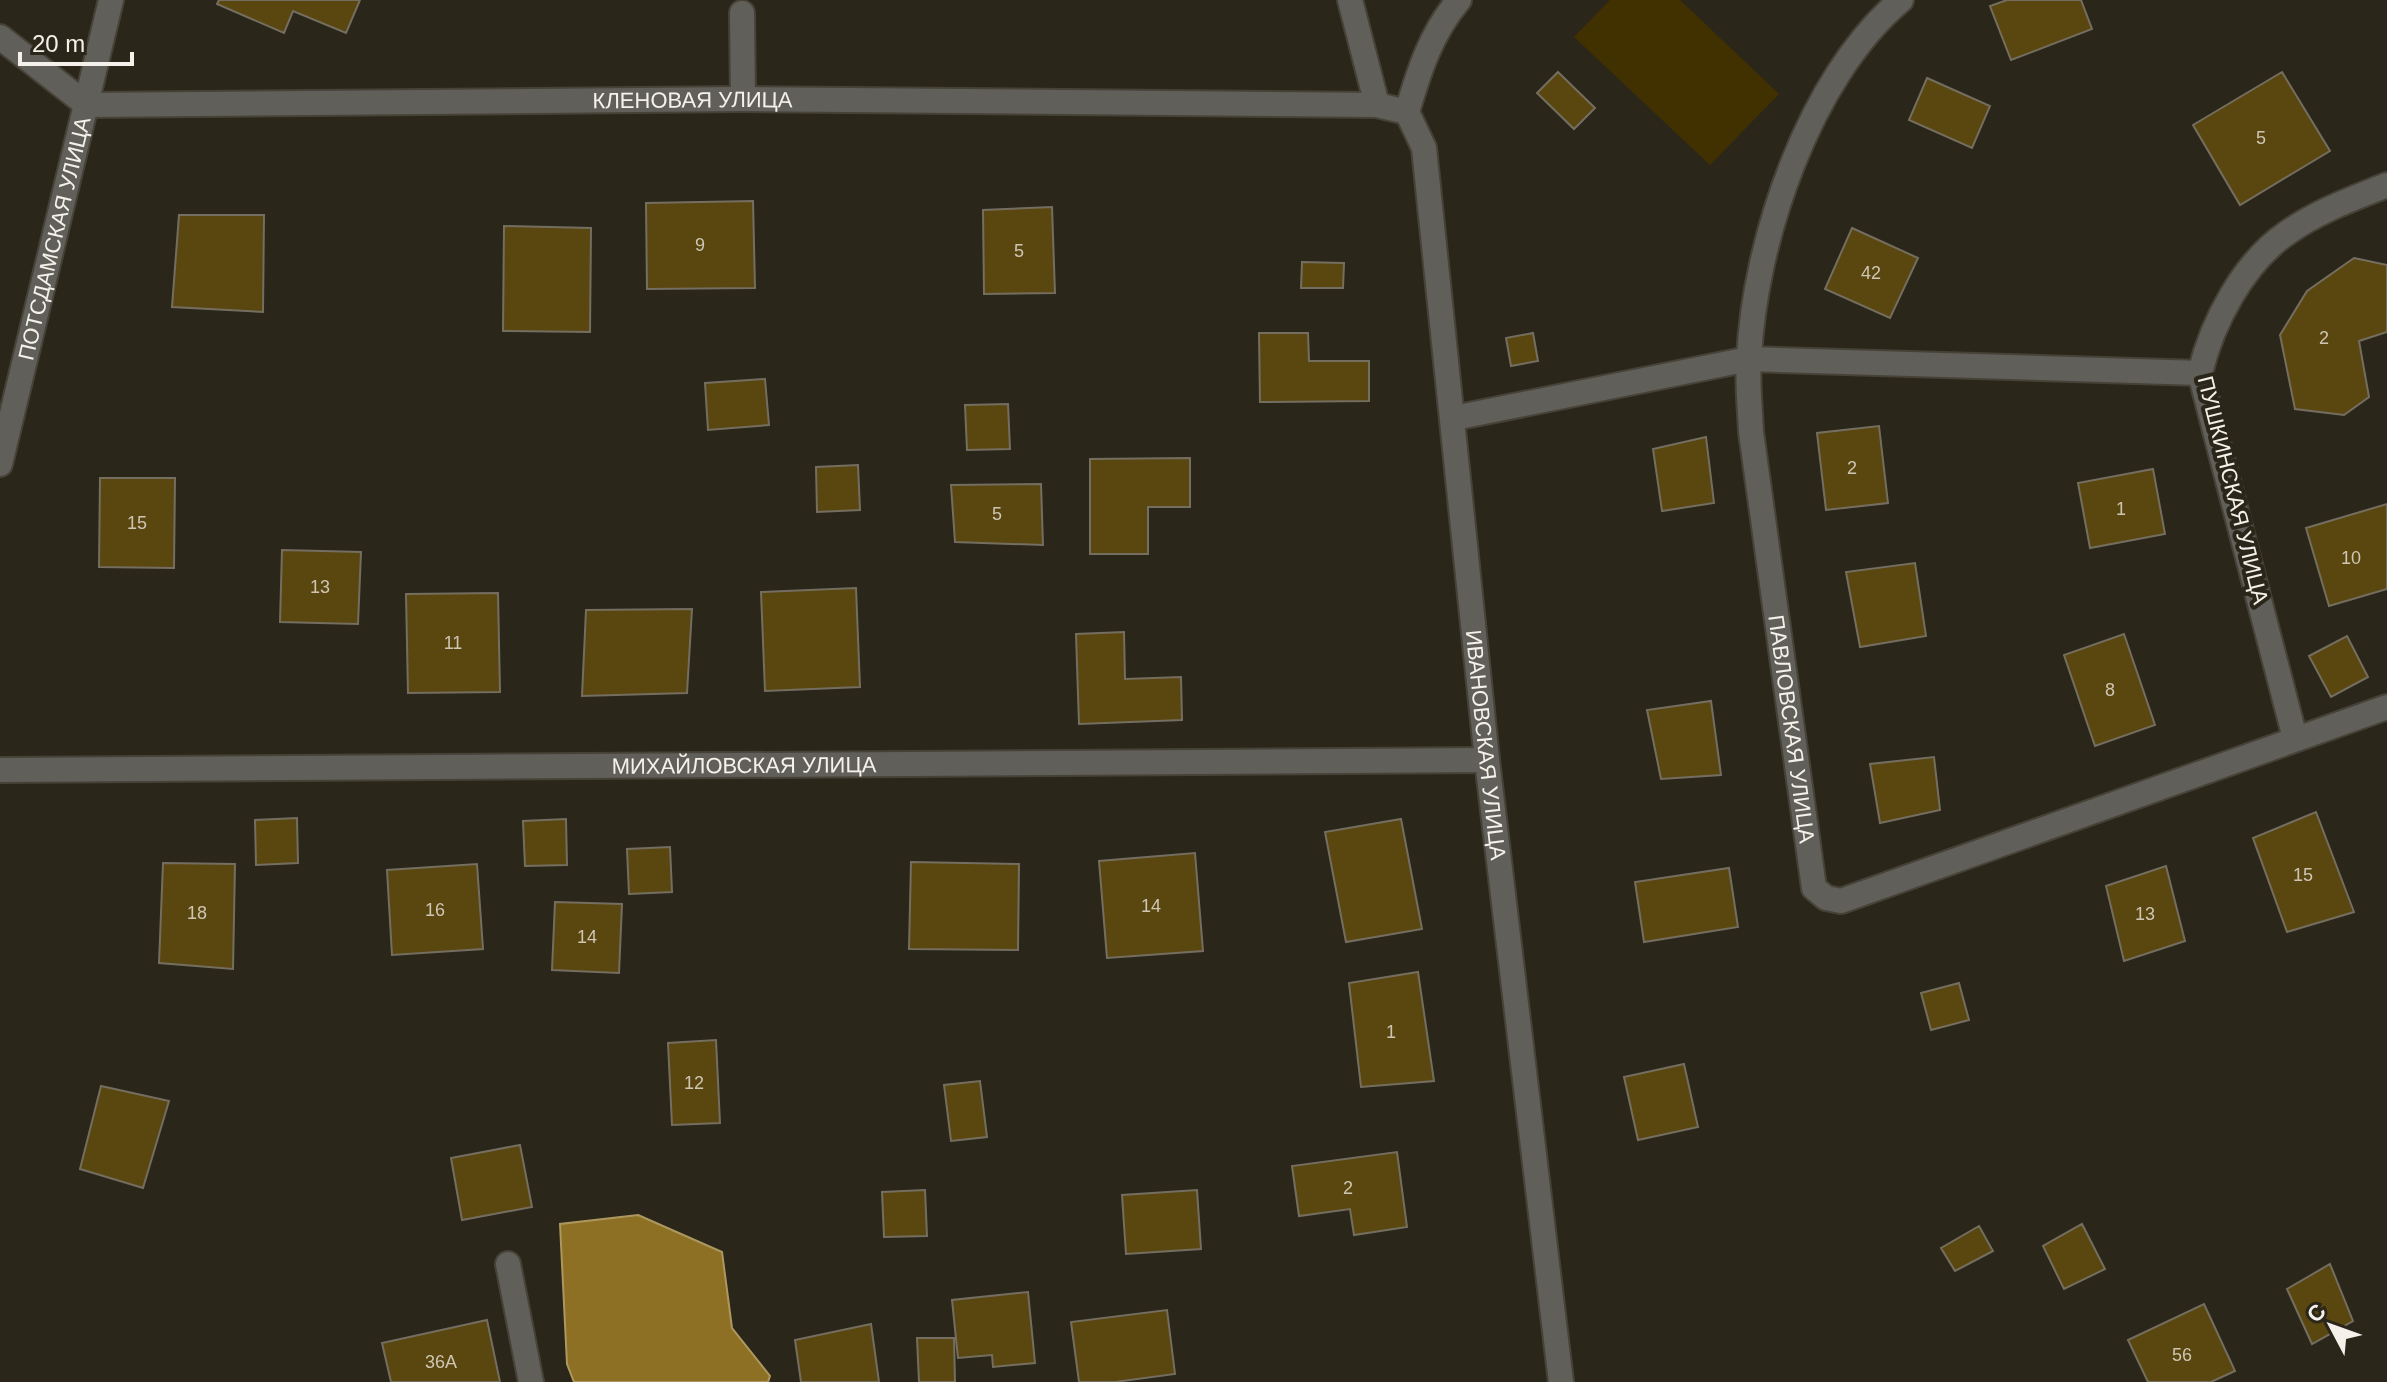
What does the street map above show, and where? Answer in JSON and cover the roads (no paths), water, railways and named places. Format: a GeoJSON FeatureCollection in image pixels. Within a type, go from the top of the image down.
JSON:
{"type":"FeatureCollection","features":[{"type":"Feature","properties":{"kind":"street","name":"ПОТСДАМСКАЯ УЛИЦА"},"geometry":{"type":"LineString","coordinates":[[0,464],[111,0]]}},
{"type":"Feature","properties":{"kind":"street"},"geometry":{"type":"LineString","coordinates":[[1350,0],[1377,105]]}},
{"type":"Feature","properties":{"kind":"street"},"geometry":{"type":"LineString","coordinates":[[1407,112],[1423,59],[1444,17],[1459,0]]}},
{"type":"Feature","properties":{"kind":"street","name":"ПАВЛОВСКАЯ УЛИЦА"},"geometry":{"type":"LineString","coordinates":[[1901,0],[1835,78],[1795,154],[1757,285],[1749,359],[1751,432],[1814,888],[1826,898],[1841,901],[2387,707]]}},
{"type":"Feature","properties":{"kind":"street"},"geometry":{"type":"LineString","coordinates":[[742,13],[743,99]]}},
{"type":"Feature","properties":{"kind":"street"},"geometry":{"type":"LineString","coordinates":[[0,37],[87,105]]}},
{"type":"Feature","properties":{"kind":"street","name":"КЛЕНОВАЯ УЛИЦА"},"geometry":{"type":"LineString","coordinates":[[87,105],[743,99],[1377,105],[1407,112]]}},
{"type":"Feature","properties":{"kind":"street","name":"ИВАНОВСКАЯ УЛИЦА"},"geometry":{"type":"LineString","coordinates":[[1407,112],[1424,148],[1487,760],[1561,1382]]}},
{"type":"Feature","properties":{"kind":"street","name":"ПУШКИНСКАЯ УЛИЦА"},"geometry":{"type":"LineString","coordinates":[[2295,738],[2200,373],[2207,346],[2247,273],[2284,234],[2329,208],[2387,185]]}},
{"type":"Feature","properties":{"kind":"street"},"geometry":{"type":"LineString","coordinates":[[1454,418],[1749,359],[2200,373]]}},
{"type":"Feature","properties":{"kind":"street","name":"МИХАЙЛОВСКАЯ УЛИЦА"},"geometry":{"type":"LineString","coordinates":[[0,770],[1487,760]]}},
{"type":"Feature","properties":{"kind":"street"},"geometry":{"type":"LineString","coordinates":[[508,1264],[531,1382]]}}]}
